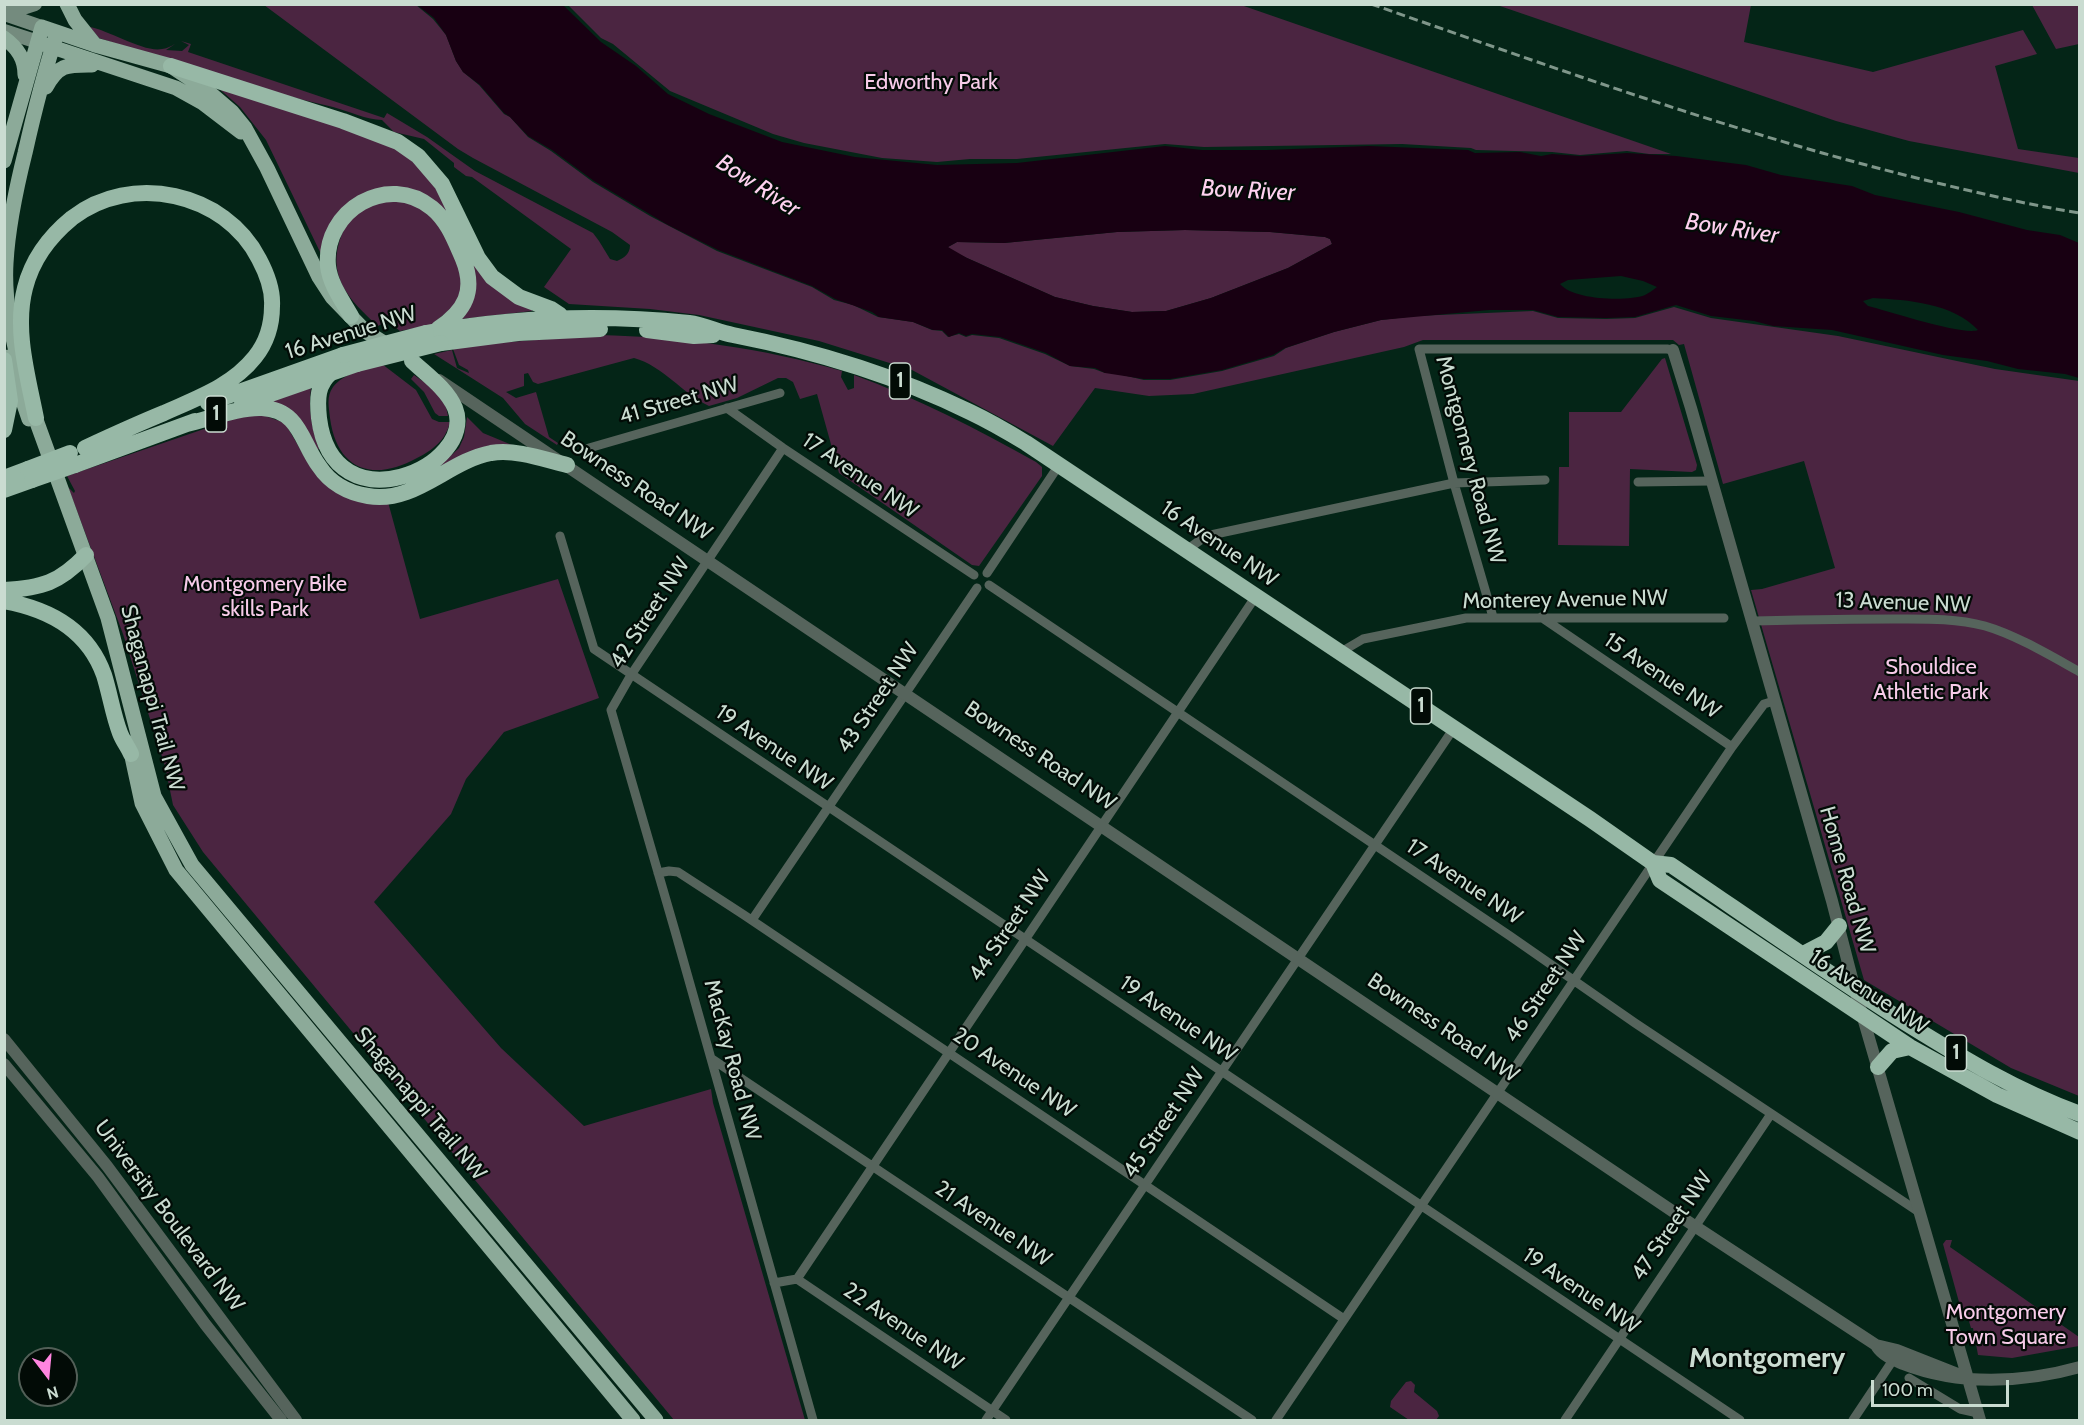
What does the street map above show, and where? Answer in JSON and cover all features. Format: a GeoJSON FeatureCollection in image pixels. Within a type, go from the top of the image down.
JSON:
{"type":"FeatureCollection","features":[{"type":"Feature","properties":{"kind":"highway"},"geometry":{"type":"LineString","coordinates":[[171,66],[343,121],[398,142],[418,156],[442,184],[478,258],[492,276],[519,297],[551,309],[564,318]]}},
{"type":"Feature","properties":{"kind":"highway"},"geometry":{"type":"LineString","coordinates":[[36,418],[22,337],[23,304],[25,289],[35,261],[54,235],[85,210],[106,200],[123,195],[150,192],[181,196],[210,209],[242,234],[265,269],[272,301],[272,319],[264,344],[244,370],[222,386],[77,455]]}},
{"type":"Feature","properties":{"kind":"highway"},"geometry":{"type":"LineString","coordinates":[[351,316],[329,273],[328,256],[332,238],[344,216],[357,204],[381,194],[400,194],[418,199],[440,216],[450,232],[467,271],[468,291],[462,308],[434,336]]}},
{"type":"Feature","properties":{"kind":"highway","name":"16 Avenue NW"},"geometry":{"type":"LineString","coordinates":[[4,490],[30,474],[77,455],[350,359],[434,336],[510,321],[608,318],[692,324],[726,334],[819,354],[902,382],[972,412],[1026,443],[1188,549],[1653,863],[1671,865],[1855,990],[1980,1068],[2024,1091],[2079,1114]]}},
{"type":"Feature","properties":{"kind":"highway","name":"16 Avenue NW"},"geometry":{"type":"LineString","coordinates":[[434,336],[559,330],[640,330],[694,336],[726,334]]}},
{"type":"Feature","properties":{"kind":"highway","name":"16 Avenue NW"},"geometry":{"type":"LineString","coordinates":[[77,455],[187,424],[332,372],[350,359]]}},
{"type":"Feature","properties":{"kind":"highway"},"geometry":{"type":"LineString","coordinates":[[4,360],[10,401],[4,430]]}},
{"type":"Feature","properties":{"kind":"highway"},"geometry":{"type":"LineString","coordinates":[[332,372],[322,383],[318,398],[321,426],[329,451],[340,465],[356,476],[372,480],[389,480],[408,474],[440,456],[452,443],[457,431],[456,411],[450,399],[444,390],[412,361]]}},
{"type":"Feature","properties":{"kind":"highway"},"geometry":{"type":"LineString","coordinates":[[187,424],[252,409],[265,408],[278,411],[298,427],[325,475],[346,490],[371,497],[405,493],[490,453],[513,452],[567,465]]}},
{"type":"Feature","properties":{"kind":"highway","name":"16 Avenue NW"},"geometry":{"type":"LineString","coordinates":[[4,478],[30,474]]}},
{"type":"Feature","properties":{"kind":"highway"},"geometry":{"type":"LineString","coordinates":[[4,590],[40,587],[58,580],[83,558]]}},
{"type":"Feature","properties":{"kind":"highway"},"geometry":{"type":"LineString","coordinates":[[4,601],[27,605],[47,612],[79,634],[93,652],[103,674],[120,733],[131,754]]}},
{"type":"Feature","properties":{"kind":"highway","name":"16 Avenue NW"},"geometry":{"type":"LineString","coordinates":[[1653,863],[1660,880],[1910,1047],[1997,1095],[2079,1132]]}},
{"type":"Feature","properties":{"kind":"highway"},"geometry":{"type":"LineString","coordinates":[[1803,954],[1826,942],[1839,926]]}},
{"type":"Feature","properties":{"kind":"highway"},"geometry":{"type":"LineString","coordinates":[[1878,1067],[1892,1051],[1910,1047]]}},
{"type":"Feature","properties":{"kind":"main road"},"geometry":{"type":"LineString","coordinates":[[4,14],[35,4]]}},
{"type":"Feature","properties":{"kind":"main road"},"geometry":{"type":"LineString","coordinates":[[67,4],[75,20],[95,45]]}},
{"type":"Feature","properties":{"kind":"main road","name":"Bowness Road NW"},"geometry":{"type":"LineString","coordinates":[[4,14],[104,65],[176,88],[203,103],[250,139]]}},
{"type":"Feature","properties":{"kind":"main road","name":"Bowness Road NW"},"geometry":{"type":"LineString","coordinates":[[4,31],[95,45],[171,66],[204,88],[232,112],[245,128],[267,168],[319,277],[332,297],[365,331],[412,361]]}},
{"type":"Feature","properties":{"kind":"main road"},"geometry":{"type":"LineString","coordinates":[[4,161],[25,85],[47,37]]}},
{"type":"Feature","properties":{"kind":"main road","name":"Shaganappi Trail NW"},"geometry":{"type":"LineString","coordinates":[[47,37],[37,103],[16,193],[6,262],[10,330],[26,392],[83,558],[142,803],[176,870],[633,1420]]}},
{"type":"Feature","properties":{"kind":"main road"},"geometry":{"type":"LineString","coordinates":[[4,38],[25,62],[25,85]]}},
{"type":"Feature","properties":{"kind":"main road"},"geometry":{"type":"LineString","coordinates":[[37,103],[54,74],[62,67],[68,64],[104,65]]}},
{"type":"Feature","properties":{"kind":"main road","name":"Shaganappi Trail NW"},"geometry":{"type":"LineString","coordinates":[[4,345],[30,422],[118,650],[154,796],[192,866],[656,1420]]}},
{"type":"Feature","properties":{"kind":"street","name":"Montgomery Road NW"},"geometry":{"type":"LineString","coordinates":[[1492,617],[1419,349],[1673,350]]}},
{"type":"Feature","properties":{"kind":"street","name":"Home Road NW"},"geometry":{"type":"LineString","coordinates":[[1673,350],[1978,1417]]}},
{"type":"Feature","properties":{"kind":"street","name":"Bowness Road NW"},"geometry":{"type":"LineString","coordinates":[[412,361],[1696,1227],[1876,1345],[1897,1350],[1968,1378]]}},
{"type":"Feature","properties":{"kind":"street","name":"41 Street NW"},"geometry":{"type":"LineString","coordinates":[[589,448],[780,393]]}},
{"type":"Feature","properties":{"kind":"street","name":"17 Avenue NW"},"geometry":{"type":"LineString","coordinates":[[727,408],[974,575]]}},
{"type":"Feature","properties":{"kind":"street","name":"42 Street NW"},"geometry":{"type":"LineString","coordinates":[[611,710],[783,448]]}},
{"type":"Feature","properties":{"kind":"street"},"geometry":{"type":"LineString","coordinates":[[987,573],[1059,465]]}},
{"type":"Feature","properties":{"kind":"street"},"geometry":{"type":"LineString","coordinates":[[1188,549],[1206,536],[1454,483],[1545,480]]}},
{"type":"Feature","properties":{"kind":"street"},"geometry":{"type":"LineString","coordinates":[[1638,482],[1711,481]]}},
{"type":"Feature","properties":{"kind":"street","name":"19 Avenue NW"},"geometry":{"type":"LineString","coordinates":[[560,536],[594,649],[1740,1420]]}},
{"type":"Feature","properties":{"kind":"street"},"geometry":{"type":"LineString","coordinates":[[981,571],[987,573],[990,577],[989,585],[982,589],[977,588],[973,583],[974,575],[981,571]]}},
{"type":"Feature","properties":{"kind":"street","name":"17 Avenue NW"},"geometry":{"type":"LineString","coordinates":[[989,585],[1919,1212]]}},
{"type":"Feature","properties":{"kind":"street","name":"43 Street NW"},"geometry":{"type":"LineString","coordinates":[[752,920],[977,588]]}},
{"type":"Feature","properties":{"kind":"street","name":"44 Street NW"},"geometry":{"type":"LineString","coordinates":[[797,1279],[1256,596]]}},
{"type":"Feature","properties":{"kind":"street","name":"15 Avenue NW"},"geometry":{"type":"LineString","coordinates":[[1541,617],[1732,747]]}},
{"type":"Feature","properties":{"kind":"street","name":"Monterey Avenue NW"},"geometry":{"type":"LineString","coordinates":[[1341,652],[1363,639],[1466,618],[1724,618]]}},
{"type":"Feature","properties":{"kind":"street","name":"13 Avenue NW"},"geometry":{"type":"LineString","coordinates":[[1751,621],[1883,619],[1964,622],[1986,627],[2024,642],[2079,672]]}},
{"type":"Feature","properties":{"kind":"street","name":"46 Street NW"},"geometry":{"type":"LineString","coordinates":[[1276,1420],[1732,747],[1764,704],[1774,701]]}},
{"type":"Feature","properties":{"kind":"street","name":"MacKay Road NW"},"geometry":{"type":"LineString","coordinates":[[611,710],[813,1420]]}},
{"type":"Feature","properties":{"kind":"street","name":"45 Street NW"},"geometry":{"type":"LineString","coordinates":[[986,1420],[1454,728]]}},
{"type":"Feature","properties":{"kind":"street","name":"20 Avenue NW"},"geometry":{"type":"LineString","coordinates":[[658,873],[678,872],[752,920],[1344,1319]]}},
{"type":"Feature","properties":{"kind":"street","name":"University Boulevard NW"},"geometry":{"type":"LineString","coordinates":[[4,1040],[107,1166],[296,1420]]}},
{"type":"Feature","properties":{"kind":"street","name":"21 Avenue NW"},"geometry":{"type":"LineString","coordinates":[[712,1059],[1252,1420]]}},
{"type":"Feature","properties":{"kind":"street","name":"University Boulevard NW"},"geometry":{"type":"LineString","coordinates":[[4,1064],[98,1177],[205,1324],[281,1420]]}},
{"type":"Feature","properties":{"kind":"street","name":"47 Street NW"},"geometry":{"type":"LineString","coordinates":[[1565,1420],[1771,1114]]}},
{"type":"Feature","properties":{"kind":"street"},"geometry":{"type":"LineString","coordinates":[[774,1283],[797,1279]]}},
{"type":"Feature","properties":{"kind":"street","name":"22 Avenue NW"},"geometry":{"type":"LineString","coordinates":[[797,1279],[1006,1420]]}},
{"type":"Feature","properties":{"kind":"street","name":"Bowness Road NW"},"geometry":{"type":"LineString","coordinates":[[1876,1345],[1893,1360],[1932,1374],[1948,1377],[2013,1379],[2046,1375],[2079,1367]]}},
{"type":"Feature","properties":{"kind":"street"},"geometry":{"type":"LineString","coordinates":[[1852,1420],[1893,1360]]}},
{"type":"Feature","properties":{"kind":"street"},"geometry":{"type":"LineString","coordinates":[[1909,1378],[1960,1409],[1978,1417]]}},
{"type":"Feature","properties":{"kind":"green space","name":"Shouldice Athletic Park"},"geometry":{"type":"Polygon","coordinates":[[[264,5],[416,5],[433,19],[446,35],[463,72],[479,85],[528,137],[593,182],[650,216],[717,251],[812,287],[834,300],[853,305],[878,317],[913,322],[932,330],[942,331],[948,337],[959,334],[966,337],[972,335],[999,338],[1045,354],[1070,366],[1144,380],[1170,380],[1222,371],[1274,356],[1286,348],[1334,332],[1381,320],[1415,316],[1533,311],[1558,318],[1635,318],[1674,307],[1711,318],[1838,336],[1995,369],[2079,381],[2079,1096],[2011,1068],[1864,980],[1751,590],[1762,589],[1835,568],[1804,461],[1723,484],[1684,344],[1679,345],[1673,340],[1423,340],[1404,347],[1193,394],[1149,396],[1095,388],[1053,446],[912,370],[819,341],[699,315],[650,309],[569,304],[544,287],[571,249],[472,177],[466,176],[454,167],[454,163],[424,139],[394,132],[382,120],[245,84],[99,38],[90,27],[146,48],[165,48],[175,44],[166,50],[182,51],[189,45],[181,41],[191,44],[188,52],[384,118],[387,113],[427,137],[475,171],[593,233],[610,259],[617,261],[628,253],[630,245],[612,232],[458,149],[264,5]]]}},
{"type":"Feature","properties":{"kind":"green space","name":"Edworthy Park"},"geometry":{"type":"Polygon","coordinates":[[[568,5],[1241,5],[1671,154],[1627,151],[1580,155],[1402,144],[1204,147],[1165,144],[1017,159],[937,162],[882,158],[804,143],[773,134],[670,91],[613,44],[601,38],[568,5]]]}},
{"type":"Feature","properties":{"kind":"green space"},"geometry":{"type":"Polygon","coordinates":[[[1497,5],[1751,5],[1744,42],[1873,72],[2023,30],[2037,54],[1995,66],[2018,149],[2079,158],[2079,173],[1909,141],[1836,121],[1497,5]]]}},
{"type":"Feature","properties":{"kind":"green space"},"geometry":{"type":"Polygon","coordinates":[[[2032,5],[2079,5],[2079,44],[2056,49],[2032,5]]]}},
{"type":"Feature","properties":{"kind":"green space"},"geometry":{"type":"Polygon","coordinates":[[[216,86],[381,140],[401,150],[433,181],[450,216],[372,190],[321,254],[266,140],[240,107],[216,86]]]}},
{"type":"Feature","properties":{"kind":"green space"},"geometry":{"type":"Polygon","coordinates":[[[398,199],[424,209],[442,227],[462,274],[462,287],[457,304],[431,325],[400,331],[387,321],[378,326],[358,306],[343,286],[336,262],[342,234],[357,213],[370,204],[398,199]]]}},
{"type":"Feature","properties":{"kind":"green space"},"geometry":{"type":"Polygon","coordinates":[[[1185,230],[1270,232],[1325,237],[1330,239],[1332,244],[1288,268],[1211,298],[1166,311],[1132,312],[1055,297],[949,250],[948,247],[957,242],[1004,243],[1117,232],[1185,230]]]}},
{"type":"Feature","properties":{"kind":"green space"},"geometry":{"type":"Polygon","coordinates":[[[463,243],[532,310],[532,311],[462,319],[463,243]]]}},
{"type":"Feature","properties":{"kind":"green space"},"geometry":{"type":"Polygon","coordinates":[[[599,335],[661,338],[722,345],[782,356],[842,371],[841,377],[848,390],[854,388],[854,375],[924,404],[1036,462],[1042,467],[1042,476],[979,566],[972,565],[839,473],[817,394],[800,399],[793,382],[786,378],[778,378],[737,398],[709,406],[690,395],[654,367],[634,358],[538,384],[533,382],[528,373],[524,374],[524,386],[506,392],[516,398],[536,392],[549,437],[558,443],[557,445],[525,424],[503,398],[434,354],[452,350],[457,368],[469,373],[459,365],[453,349],[471,345],[599,335]]]}},
{"type":"Feature","properties":{"kind":"green space"},"geometry":{"type":"Polygon","coordinates":[[[1665,358],[1697,465],[1696,470],[1692,472],[1630,469],[1629,546],[1558,545],[1559,467],[1569,467],[1569,412],[1621,412],[1665,358]]]}},
{"type":"Feature","properties":{"kind":"green space"},"geometry":{"type":"Polygon","coordinates":[[[382,364],[416,390],[432,419],[439,422],[450,422],[442,439],[428,452],[401,465],[372,470],[360,467],[340,450],[330,418],[329,398],[333,387],[343,378],[382,364]]]}},
{"type":"Feature","properties":{"kind":"green space"},"geometry":{"type":"Polygon","coordinates":[[[414,375],[440,396],[444,401],[448,416],[439,416],[435,413],[424,392],[411,379],[414,375]]]}},
{"type":"Feature","properties":{"kind":"green space"},"geometry":{"type":"Polygon","coordinates":[[[311,388],[311,419],[319,449],[316,451],[273,402],[274,399],[311,388]]]}},
{"type":"Feature","properties":{"kind":"green space","name":"Montgomery Bike skills Park"},"geometry":{"type":"Polygon","coordinates":[[[257,413],[285,423],[310,466],[388,502],[420,619],[558,579],[599,698],[504,732],[466,779],[451,814],[374,902],[501,1048],[584,1126],[711,1089],[713,1103],[805,1420],[674,1420],[203,852],[173,805],[165,766],[123,634],[68,487],[74,493],[67,476],[239,417],[257,413]]]}},
{"type":"Feature","properties":{"kind":"green space"},"geometry":{"type":"Polygon","coordinates":[[[467,417],[483,433],[512,445],[440,466],[459,448],[464,437],[467,417]]]}},
{"type":"Feature","properties":{"kind":"green space","name":"Montgomery Town Square"},"geometry":{"type":"Polygon","coordinates":[[[1946,1240],[1952,1240],[1950,1247],[2079,1337],[2079,1346],[2012,1358],[1978,1355],[1973,1328],[1968,1318],[1962,1313],[1943,1244],[1946,1240]]]}},
{"type":"Feature","properties":{"kind":"green space"},"geometry":{"type":"Polygon","coordinates":[[[1411,1381],[1415,1385],[1414,1392],[1437,1411],[1439,1416],[1436,1420],[1409,1420],[1390,1407],[1391,1401],[1406,1382],[1411,1381]]]}},
{"type":"Feature","properties":{"kind":"water","name":"Bow River"},"geometry":{"type":"Polygon","coordinates":[[[417,5],[563,5],[601,42],[636,66],[668,94],[709,114],[782,142],[855,157],[937,165],[1017,163],[1165,146],[1202,150],[1267,150],[1369,146],[1468,150],[1475,153],[1520,152],[1541,156],[1627,153],[1676,156],[1746,165],[1781,175],[1852,186],[1875,195],[1959,212],[2027,230],[2060,235],[2079,243],[2079,378],[1943,355],[1832,330],[1773,326],[1754,321],[1711,316],[1676,305],[1635,317],[1558,317],[1533,310],[1489,310],[1381,320],[1334,332],[1285,348],[1273,355],[1222,370],[1170,379],[1144,379],[1105,373],[1095,368],[1070,366],[1046,353],[1000,337],[972,334],[966,336],[959,333],[949,337],[942,330],[933,330],[913,322],[879,317],[872,312],[835,299],[812,286],[718,250],[668,225],[594,181],[552,150],[528,136],[480,85],[463,72],[446,35],[434,18],[417,5]],[[1185,230],[1117,232],[1004,243],[957,242],[948,247],[967,258],[1055,297],[1132,312],[1166,311],[1211,298],[1288,268],[1332,244],[1330,239],[1325,237],[1270,232],[1185,230]],[[1621,276],[1568,280],[1560,284],[1576,293],[1601,298],[1637,297],[1657,287],[1621,276]],[[1873,298],[1863,301],[1868,306],[1925,322],[1970,331],[1978,330],[1956,314],[1929,305],[1873,298]]]}},
{"type":"Feature","properties":{"kind":"railway"},"geometry":{"type":"LineString","coordinates":[[1371,4],[1648,99],[1788,143],[1858,163],[2023,203],[2080,213]]}},
{"type":"Feature","properties":{"kind":"district","name":"Montgomery"},"geometry":{"type":"Point","coordinates":[1767,1359]}}]}
